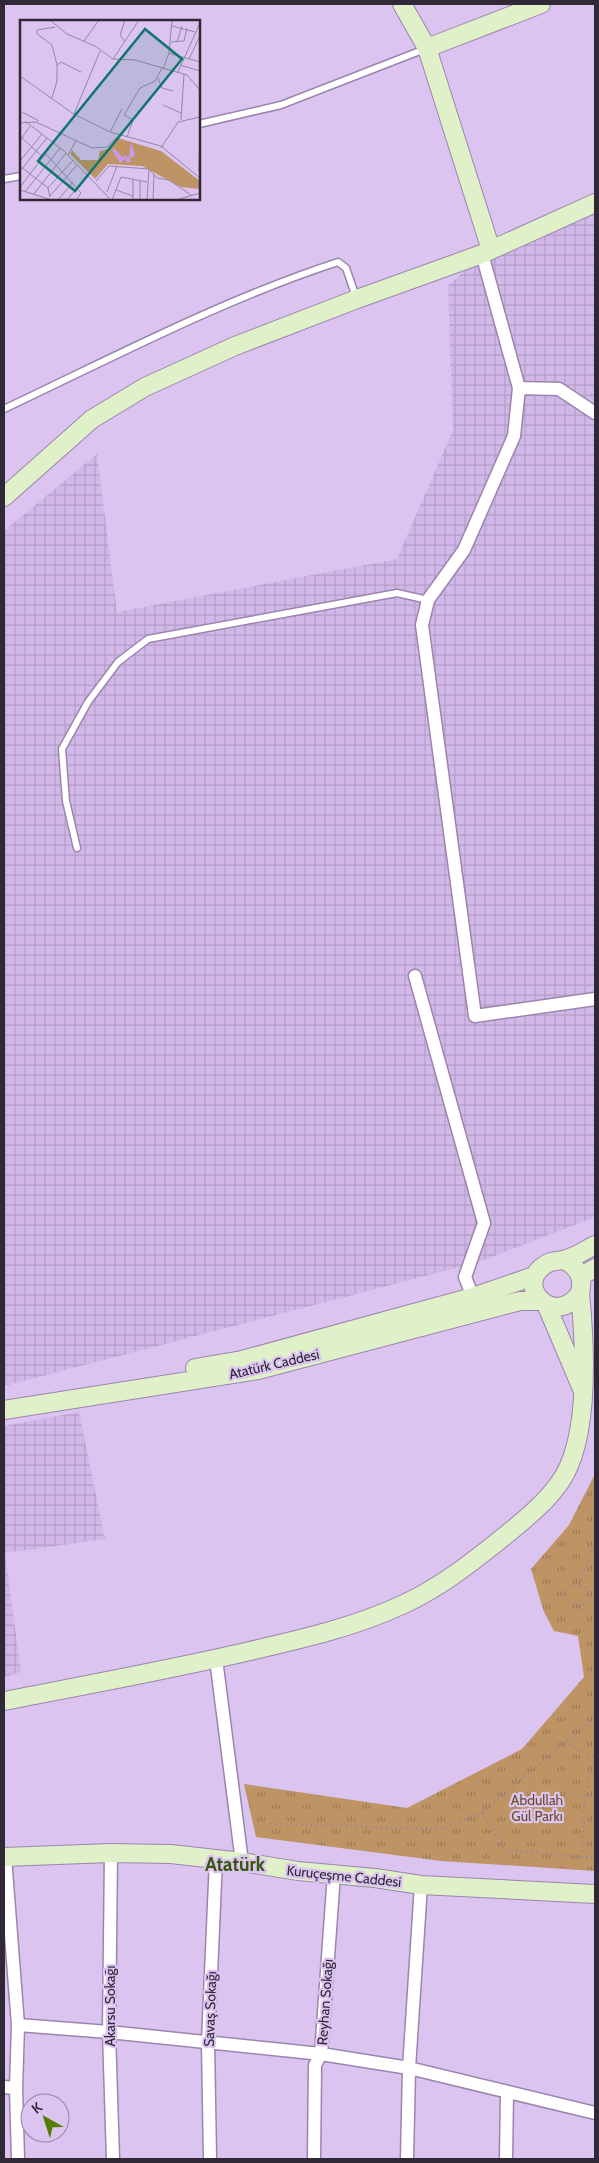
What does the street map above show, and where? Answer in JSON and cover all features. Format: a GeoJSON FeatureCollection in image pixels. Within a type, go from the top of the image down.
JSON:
{"type":"FeatureCollection","features":[{"type":"Feature","properties":{"kind":"main road"},"geometry":{"type":"LineString","coordinates":[[402,4],[427,48],[486,252]]}},
{"type":"Feature","properties":{"kind":"main road"},"geometry":{"type":"LineString","coordinates":[[427,48],[518,8],[541,4]]}},
{"type":"Feature","properties":{"kind":"main road"},"geometry":{"type":"LineString","coordinates":[[4,497],[92,419],[145,387],[235,346],[486,252],[595,203]]}},
{"type":"Feature","properties":{"kind":"main road"},"geometry":{"type":"LineString","coordinates":[[4,1401],[242,1360],[473,1297],[534,1276],[547,1263],[564,1260],[595,1245]]}},
{"type":"Feature","properties":{"kind":"main road"},"geometry":{"type":"LineString","coordinates":[[4,1701],[216,1659],[306,1638],[363,1621],[427,1592],[475,1560],[515,1528],[546,1499],[564,1476],[573,1454],[578,1432],[585,1369],[585,1279],[577,1269],[564,1260]]}},
{"type":"Feature","properties":{"kind":"main road"},"geometry":{"type":"LineString","coordinates":[[534,1276],[533,1285],[535,1293],[543,1302],[582,1389]]}},
{"type":"Feature","properties":{"kind":"main road"},"geometry":{"type":"LineString","coordinates":[[543,1302],[558,1307],[567,1306],[574,1300],[585,1279]]}},
{"type":"Feature","properties":{"kind":"main road","name":"Atatürk Caddesi"},"geometry":{"type":"LineString","coordinates":[[4,1410],[258,1370],[520,1301],[543,1302]]}},
{"type":"Feature","properties":{"kind":"main road","name":"Kuruçeşme Caddesi"},"geometry":{"type":"LineString","coordinates":[[4,1857],[111,1853],[171,1854],[421,1885],[595,1894]]}},
{"type":"Feature","properties":{"kind":"street"},"geometry":{"type":"LineString","coordinates":[[486,252],[519,388],[514,436],[464,550],[428,600],[422,625],[475,1016],[595,998]]}},
{"type":"Feature","properties":{"kind":"street"},"geometry":{"type":"LineString","coordinates":[[519,388],[559,388],[595,413]]}},
{"type":"Feature","properties":{"kind":"street"},"geometry":{"type":"LineString","coordinates":[[415,976],[484,1223],[465,1276],[473,1297]]}},
{"type":"Feature","properties":{"kind":"street"},"geometry":{"type":"LineString","coordinates":[[216,1659],[242,1862]]}},
{"type":"Feature","properties":{"kind":"street","name":"Akarsu Sokağı"},"geometry":{"type":"LineString","coordinates":[[111,1853],[109,2032],[113,2159]]}},
{"type":"Feature","properties":{"kind":"street"},"geometry":{"type":"LineString","coordinates":[[4,1857],[18,2025],[10,2088],[18,2159]]}},
{"type":"Feature","properties":{"kind":"street","name":"Savaş Sokağı"},"geometry":{"type":"LineString","coordinates":[[210,2159],[208,2042],[216,1860]]}},
{"type":"Feature","properties":{"kind":"street","name":"Reyhan Sokağı"},"geometry":{"type":"LineString","coordinates":[[314,2159],[315,2065],[321,2054],[334,1874]]}},
{"type":"Feature","properties":{"kind":"street"},"geometry":{"type":"LineString","coordinates":[[407,2159],[409,2068],[421,1885]]}},
{"type":"Feature","properties":{"kind":"street"},"geometry":{"type":"LineString","coordinates":[[18,2025],[109,2032],[321,2054],[409,2068],[595,2113]]}},
{"type":"Feature","properties":{"kind":"street"},"geometry":{"type":"LineString","coordinates":[[506,2159],[507,2092]]}},
{"type":"Feature","properties":{"kind":"lane"},"geometry":{"type":"LineString","coordinates":[[200,124],[281,105],[427,48]]}},
{"type":"Feature","properties":{"kind":"lane"},"geometry":{"type":"LineString","coordinates":[[4,179],[20,176]]}},
{"type":"Feature","properties":{"kind":"lane"},"geometry":{"type":"LineString","coordinates":[[4,409],[169,330],[284,280],[338,262],[346,268],[357,299]]}},
{"type":"Feature","properties":{"kind":"lane"},"geometry":{"type":"LineString","coordinates":[[77,848],[66,801],[62,749],[88,702],[118,662],[148,640],[397,593],[428,600]]}},
{"type":"Feature","properties":{"kind":"path"},"geometry":{"type":"LineString","coordinates":[[580,1585],[595,1541]]}},
{"type":"Feature","properties":{"kind":"path"},"geometry":{"type":"LineString","coordinates":[[580,1585],[587,1590],[588,1597],[585,1603],[575,1606],[567,1599],[567,1592],[572,1586],[580,1585]]}},
{"type":"Feature","properties":{"kind":"path"},"geometry":{"type":"LineString","coordinates":[[271,1824],[441,1829],[482,1813],[595,1718]]}},
{"type":"Feature","properties":{"kind":"path"},"geometry":{"type":"LineString","coordinates":[[565,1743],[595,1758]]}},
{"type":"Feature","properties":{"kind":"path"},"geometry":{"type":"LineString","coordinates":[[582,1857],[585,1795],[595,1758],[595,1746]]}},
{"type":"Feature","properties":{"kind":"path"},"geometry":{"type":"LineString","coordinates":[[585,1795],[595,1796]]}},
{"type":"Feature","properties":{"kind":"path"},"geometry":{"type":"LineString","coordinates":[[482,1813],[505,1850],[595,1858]]}},
{"type":"Feature","properties":{"kind":"shaded area"},"geometry":{"type":"Polygon","coordinates":[[[595,208],[595,1217],[479,1262],[4,1386],[4,531],[97,454],[117,612],[397,559],[453,430],[448,286],[477,259],[595,208]]]}},
{"type":"Feature","properties":{"kind":"shaded area"},"geometry":{"type":"Polygon","coordinates":[[[79,1412],[105,1539],[5,1553],[21,1672],[4,1677],[4,1426],[79,1412]]]}},
{"type":"Feature","properties":{"kind":"green space","name":"Abdullah Gül Parkı"},"geometry":{"type":"Polygon","coordinates":[[[595,1474],[595,1871],[441,1861],[256,1837],[244,1784],[407,1808],[522,1749],[584,1677],[578,1636],[554,1631],[544,1612],[531,1569],[569,1525],[595,1474]]]}},
{"type":"Feature","properties":{"kind":"district","name":"Atatürk"},"geometry":{"type":"Point","coordinates":[235,1864]}}]}
